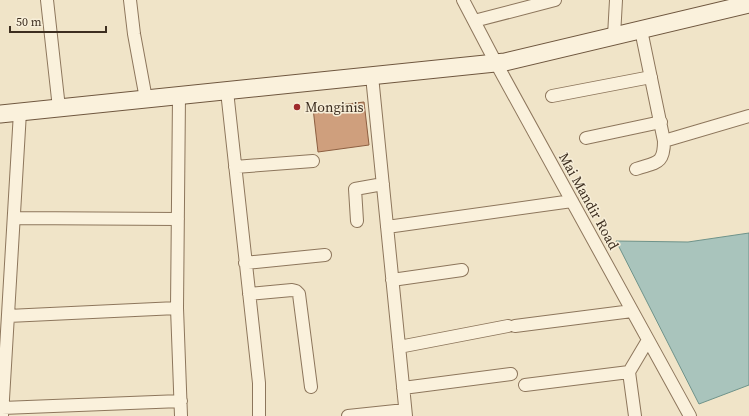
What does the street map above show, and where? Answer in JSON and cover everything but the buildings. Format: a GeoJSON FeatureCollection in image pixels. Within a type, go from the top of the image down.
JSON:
{"type":"FeatureCollection","features":[{"type":"Feature","properties":{"kind":"main road"},"geometry":{"type":"LineString","coordinates":[[0,114],[505,62],[641,30],[724,5],[749,4]]}},
{"type":"Feature","properties":{"kind":"street"},"geometry":{"type":"LineString","coordinates":[[47,0],[59,108]]}},
{"type":"Feature","properties":{"kind":"street"},"geometry":{"type":"LineString","coordinates":[[130,0],[134,34],[146,99]]}},
{"type":"Feature","properties":{"kind":"street","name":"Mai Mandir Road"},"geometry":{"type":"LineString","coordinates":[[463,0],[496,63],[690,416]]}},
{"type":"Feature","properties":{"kind":"street"},"geometry":{"type":"LineString","coordinates":[[474,21],[555,0]]}},
{"type":"Feature","properties":{"kind":"street"},"geometry":{"type":"LineString","coordinates":[[614,36],[616,0]]}},
{"type":"Feature","properties":{"kind":"street"},"geometry":{"type":"LineString","coordinates":[[636,170],[659,161],[662,158],[664,150],[664,141],[641,30]]}},
{"type":"Feature","properties":{"kind":"street"},"geometry":{"type":"LineString","coordinates":[[348,416],[406,413],[372,76]]}},
{"type":"Feature","properties":{"kind":"street"},"geometry":{"type":"LineString","coordinates":[[552,96],[651,77]]}},
{"type":"Feature","properties":{"kind":"street"},"geometry":{"type":"LineString","coordinates":[[227,91],[259,383],[259,416]]}},
{"type":"Feature","properties":{"kind":"street"},"geometry":{"type":"LineString","coordinates":[[179,96],[177,308],[182,416]]}},
{"type":"Feature","properties":{"kind":"street"},"geometry":{"type":"LineString","coordinates":[[20,112],[2,412],[181,401]]}},
{"type":"Feature","properties":{"kind":"street"},"geometry":{"type":"LineString","coordinates":[[664,141],[749,116]]}},
{"type":"Feature","properties":{"kind":"street"},"geometry":{"type":"LineString","coordinates":[[586,138],[660,122]]}},
{"type":"Feature","properties":{"kind":"street"},"geometry":{"type":"LineString","coordinates":[[235,168],[314,161]]}},
{"type":"Feature","properties":{"kind":"street"},"geometry":{"type":"LineString","coordinates":[[357,221],[355,189],[382,184]]}},
{"type":"Feature","properties":{"kind":"street"},"geometry":{"type":"LineString","coordinates":[[387,227],[572,201]]}},
{"type":"Feature","properties":{"kind":"street"},"geometry":{"type":"LineString","coordinates":[[14,218],[178,219]]}},
{"type":"Feature","properties":{"kind":"street"},"geometry":{"type":"LineString","coordinates":[[245,263],[324,255]]}},
{"type":"Feature","properties":{"kind":"street"},"geometry":{"type":"LineString","coordinates":[[392,280],[462,270]]}},
{"type":"Feature","properties":{"kind":"street"},"geometry":{"type":"LineString","coordinates":[[249,294],[292,290],[299,294],[311,387]]}},
{"type":"Feature","properties":{"kind":"street"},"geometry":{"type":"LineString","coordinates":[[8,316],[177,308]]}},
{"type":"Feature","properties":{"kind":"street"},"geometry":{"type":"LineString","coordinates":[[399,347],[511,326],[632,311]]}},
{"type":"Feature","properties":{"kind":"street"},"geometry":{"type":"LineString","coordinates":[[635,416],[629,372],[648,340]]}},
{"type":"Feature","properties":{"kind":"street"},"geometry":{"type":"LineString","coordinates":[[525,385],[629,372]]}},
{"type":"Feature","properties":{"kind":"street"},"geometry":{"type":"LineString","coordinates":[[403,388],[511,374]]}},
{"type":"Feature","properties":{"kind":"water"},"geometry":{"type":"Polygon","coordinates":[[[749,233],[749,385],[699,404],[616,241],[688,242],[749,233]]]}},
{"type":"Feature","properties":{"kind":"place","name":"Monginis"},"geometry":{"type":"Point","coordinates":[297,107]}}]}
